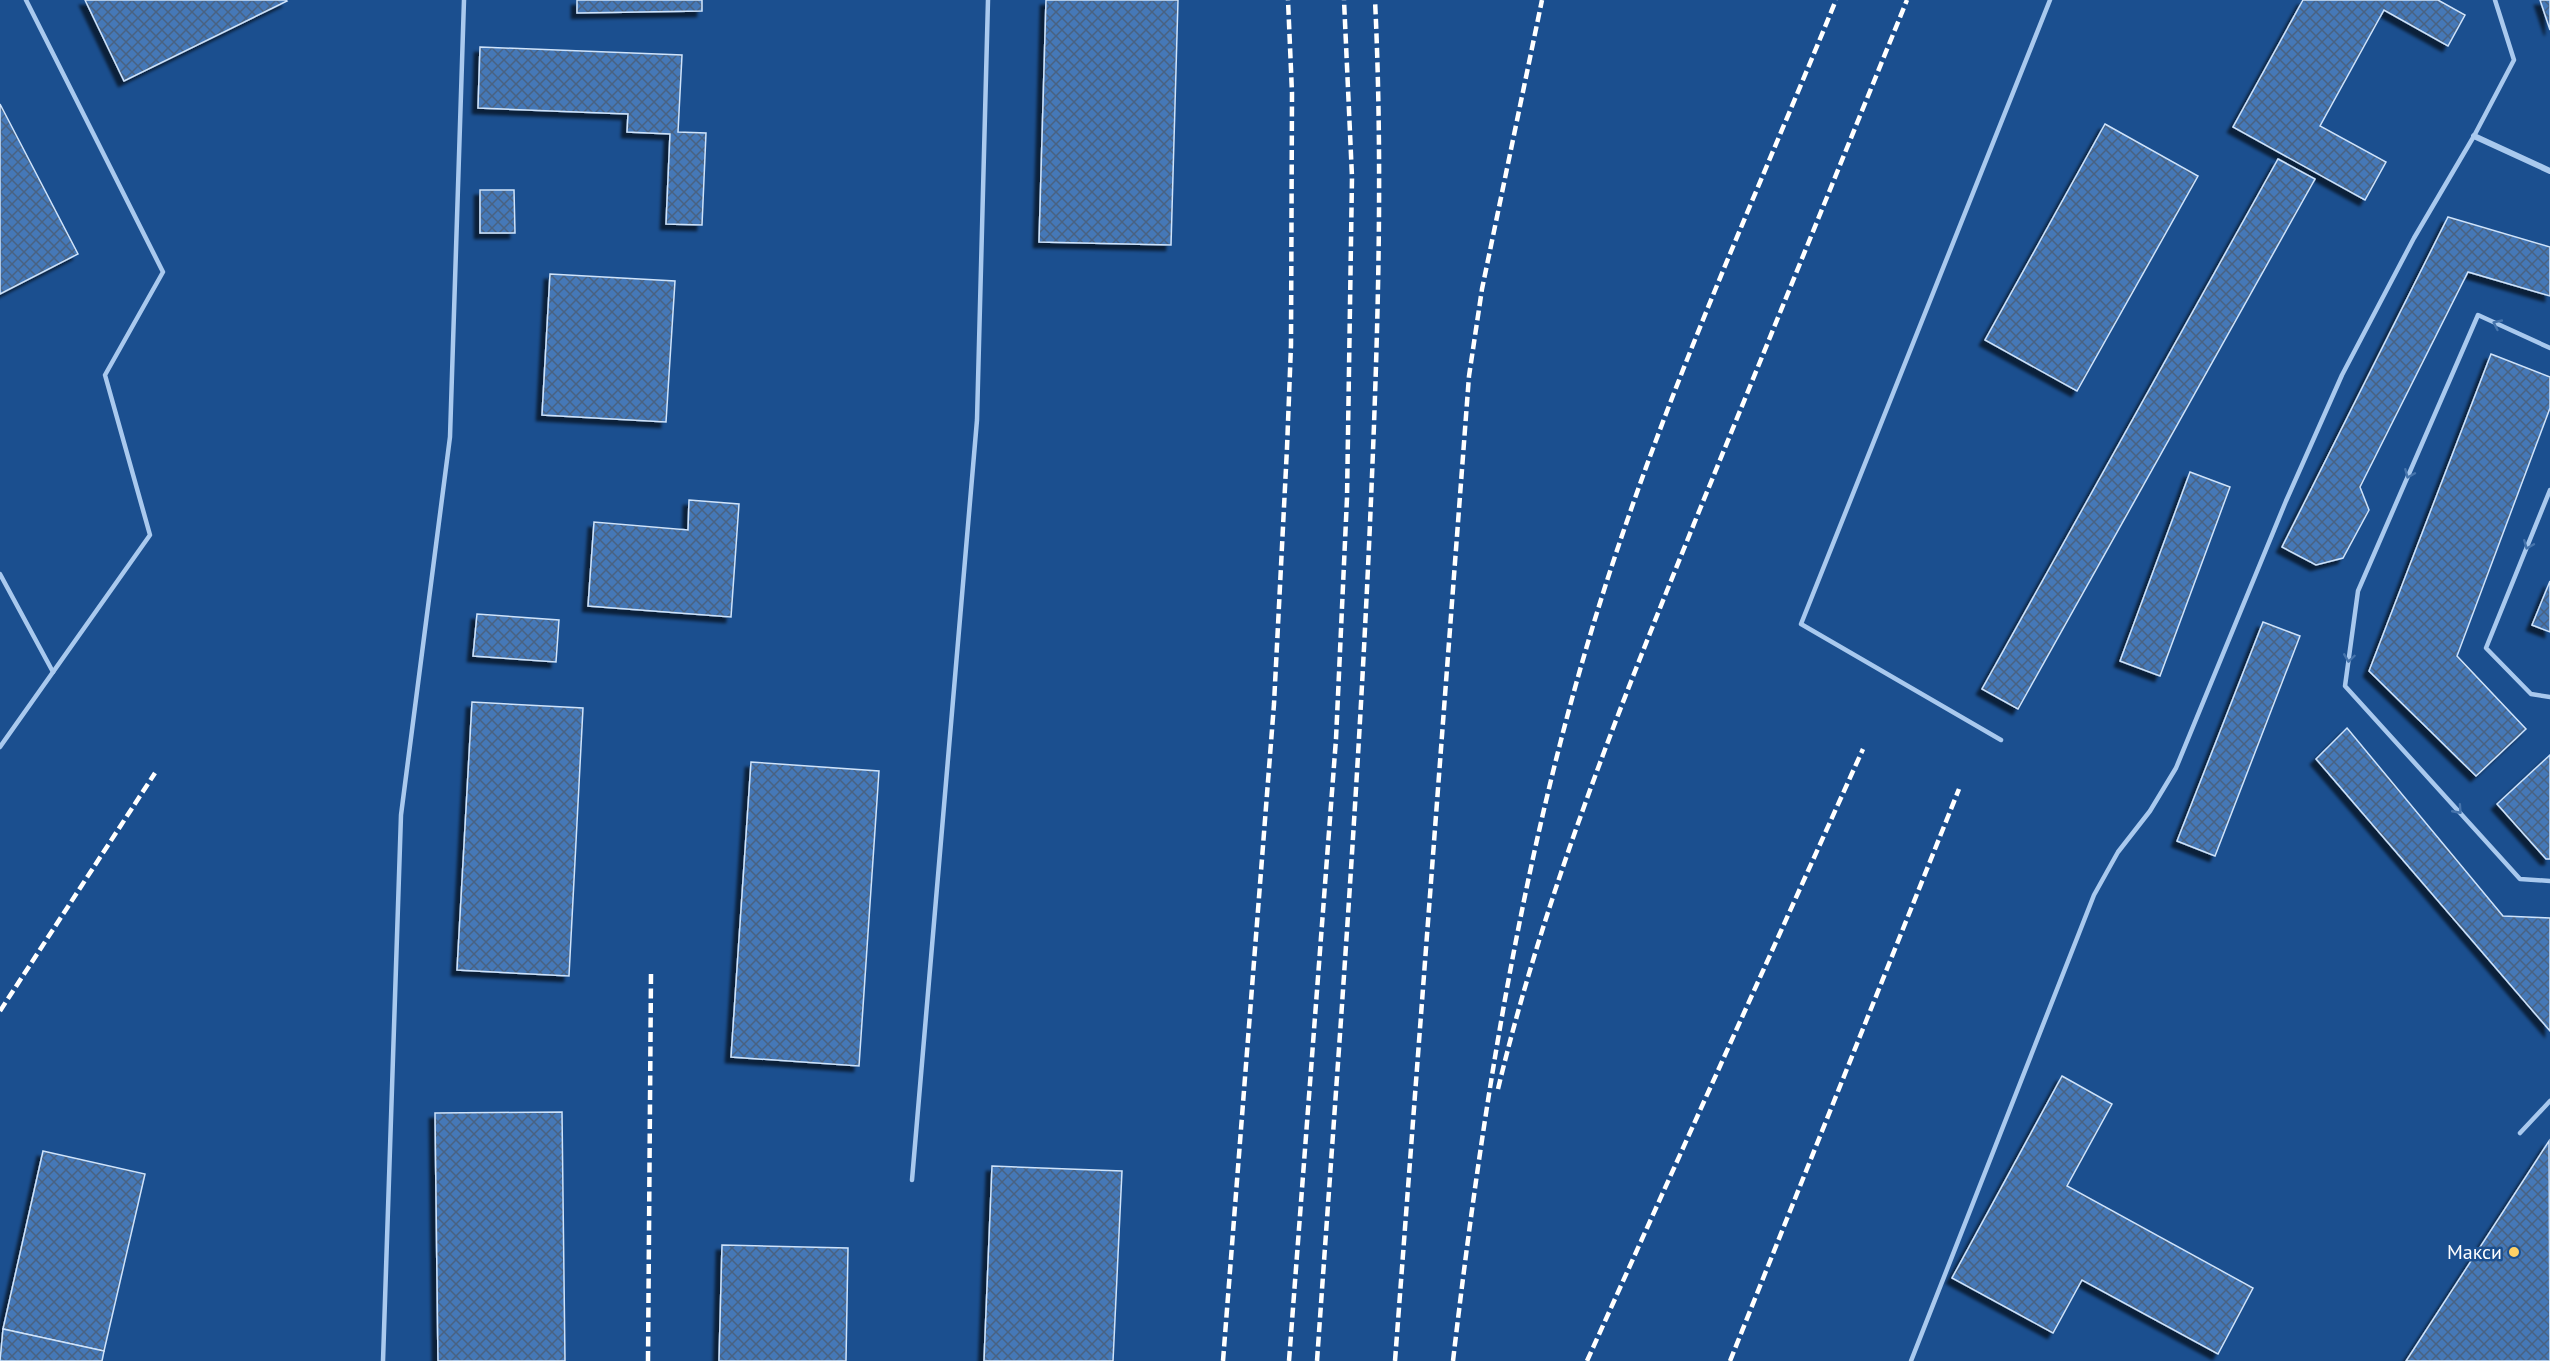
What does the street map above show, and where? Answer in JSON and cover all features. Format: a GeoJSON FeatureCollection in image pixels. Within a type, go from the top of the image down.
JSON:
{"type":"FeatureCollection","features":[{"type":"Feature","properties":{"kind":"street"},"geometry":{"type":"LineString","coordinates":[[2474,136],[2550,171]]}},
{"type":"Feature","properties":{"kind":"lane"},"geometry":{"type":"LineString","coordinates":[[0,747],[150,535],[105,375],[163,272],[26,0]]}},
{"type":"Feature","properties":{"kind":"lane"},"geometry":{"type":"LineString","coordinates":[[383,1361],[401,814],[450,437],[464,0]]}},
{"type":"Feature","properties":{"kind":"lane"},"geometry":{"type":"LineString","coordinates":[[912,1180],[977,420],[988,0]]}},
{"type":"Feature","properties":{"kind":"lane"},"geometry":{"type":"LineString","coordinates":[[2001,740],[1801,624],[2050,0]]}},
{"type":"Feature","properties":{"kind":"lane"},"geometry":{"type":"LineString","coordinates":[[1911,1361],[2094,895],[2118,852],[2150,811],[2176,768],[2286,501],[2342,375],[2414,238],[2474,136],[2514,60],[2495,0]]}},
{"type":"Feature","properties":{"kind":"lane"},"geometry":{"type":"LineString","coordinates":[[2550,348],[2478,315],[2358,591],[2345,686],[2520,879],[2550,881]]}},
{"type":"Feature","properties":{"kind":"lane"},"geometry":{"type":"LineString","coordinates":[[2550,490],[2486,648],[2531,694],[2550,697]]}},
{"type":"Feature","properties":{"kind":"lane"},"geometry":{"type":"LineString","coordinates":[[0,574],[53,672]]}},
{"type":"Feature","properties":{"kind":"lane"},"geometry":{"type":"LineString","coordinates":[[2520,1133],[2550,1101]]}},
{"type":"Feature","properties":{"kind":"building"},"geometry":{"type":"Polygon","coordinates":[[[85,0],[286,0],[287,1],[124,81],[85,0]]]}},
{"type":"Feature","properties":{"kind":"building"},"geometry":{"type":"Polygon","coordinates":[[[577,0],[702,0],[702,11],[577,13],[577,0]]]}},
{"type":"Feature","properties":{"kind":"building"},"geometry":{"type":"Polygon","coordinates":[[[1046,0],[1178,0],[1171,245],[1039,242],[1046,0]]]}},
{"type":"Feature","properties":{"kind":"building"},"geometry":{"type":"Polygon","coordinates":[[[2303,0],[2438,0],[2465,15],[2448,46],[2384,10],[2320,126],[2386,162],[2365,200],[2233,127],[2303,0]]]}},
{"type":"Feature","properties":{"kind":"building"},"geometry":{"type":"Polygon","coordinates":[[[2540,0],[2550,0],[2550,30],[2540,0]]]}},
{"type":"Feature","properties":{"kind":"building"},"geometry":{"type":"Polygon","coordinates":[[[480,47],[682,55],[678,132],[706,133],[702,225],[666,224],[670,134],[627,132],[628,114],[478,108],[480,47]]]}},
{"type":"Feature","properties":{"kind":"building"},"geometry":{"type":"Polygon","coordinates":[[[0,104],[78,254],[0,294],[0,104]]]}},
{"type":"Feature","properties":{"kind":"building"},"geometry":{"type":"Polygon","coordinates":[[[2105,124],[2198,176],[2077,391],[1985,340],[2105,124]]]}},
{"type":"Feature","properties":{"kind":"building"},"geometry":{"type":"Polygon","coordinates":[[[2278,159],[2315,179],[2018,709],[1982,689],[2278,159]]]}},
{"type":"Feature","properties":{"kind":"building"},"geometry":{"type":"Polygon","coordinates":[[[480,190],[514,190],[515,233],[480,233],[480,190]]]}},
{"type":"Feature","properties":{"kind":"building"},"geometry":{"type":"Polygon","coordinates":[[[2448,217],[2550,247],[2550,296],[2468,272],[2360,487],[2369,510],[2343,558],[2316,565],[2282,547],[2448,217]]]}},
{"type":"Feature","properties":{"kind":"building"},"geometry":{"type":"Polygon","coordinates":[[[550,274],[675,281],[666,422],[542,415],[550,274]]]}},
{"type":"Feature","properties":{"kind":"building"},"geometry":{"type":"Polygon","coordinates":[[[2491,354],[2550,377],[2550,408],[2457,656],[2526,729],[2476,776],[2369,671],[2491,354]]]}},
{"type":"Feature","properties":{"kind":"building"},"geometry":{"type":"Polygon","coordinates":[[[2190,472],[2230,487],[2160,676],[2120,661],[2190,472]]]}},
{"type":"Feature","properties":{"kind":"building"},"geometry":{"type":"Polygon","coordinates":[[[689,500],[739,504],[731,617],[588,606],[594,522],[688,530],[689,500]]]}},
{"type":"Feature","properties":{"kind":"building"},"geometry":{"type":"Polygon","coordinates":[[[2550,581],[2550,632],[2532,625],[2550,581]]]}},
{"type":"Feature","properties":{"kind":"building"},"geometry":{"type":"Polygon","coordinates":[[[477,614],[559,620],[556,662],[473,656],[477,614]]]}},
{"type":"Feature","properties":{"kind":"building"},"geometry":{"type":"Polygon","coordinates":[[[2263,622],[2300,636],[2215,856],[2177,841],[2263,622]]]}},
{"type":"Feature","properties":{"kind":"building"},"geometry":{"type":"Polygon","coordinates":[[[472,702],[583,708],[569,976],[457,970],[472,702]]]}},
{"type":"Feature","properties":{"kind":"building"},"geometry":{"type":"Polygon","coordinates":[[[2347,728],[2503,916],[2550,918],[2550,1031],[2316,759],[2347,728]]]}},
{"type":"Feature","properties":{"kind":"building"},"geometry":{"type":"Polygon","coordinates":[[[2550,755],[2550,859],[2546,859],[2497,804],[2550,755]]]}},
{"type":"Feature","properties":{"kind":"building"},"geometry":{"type":"Polygon","coordinates":[[[751,762],[879,771],[859,1066],[731,1057],[751,762]]]}},
{"type":"Feature","properties":{"kind":"building"},"geometry":{"type":"Polygon","coordinates":[[[2062,1076],[2112,1104],[2067,1186],[2253,1288],[2218,1354],[2082,1280],[2053,1333],[1952,1278],[2062,1076]]]}},
{"type":"Feature","properties":{"kind":"building"},"geometry":{"type":"Polygon","coordinates":[[[562,1112],[565,1361],[438,1361],[435,1113],[562,1112]]]}},
{"type":"Feature","properties":{"kind":"building","name":"Макси"},"geometry":{"type":"Polygon","coordinates":[[[2549,1141],[2550,1361],[2406,1361],[2549,1141]]]}},
{"type":"Feature","properties":{"kind":"building"},"geometry":{"type":"Polygon","coordinates":[[[43,1151],[145,1174],[104,1351],[3,1329],[43,1151]]]}},
{"type":"Feature","properties":{"kind":"building"},"geometry":{"type":"Polygon","coordinates":[[[992,1166],[1122,1171],[1113,1361],[984,1361],[992,1166]]]}},
{"type":"Feature","properties":{"kind":"building"},"geometry":{"type":"Polygon","coordinates":[[[722,1245],[848,1248],[846,1361],[719,1361],[722,1245]]]}},
{"type":"Feature","properties":{"kind":"building"},"geometry":{"type":"Polygon","coordinates":[[[3,1329],[104,1351],[102,1361],[0,1361],[3,1329]]]}},
{"type":"Feature","properties":{"kind":"railway"},"geometry":{"type":"LineString","coordinates":[[1223,1361],[1274,704],[1287,448],[1291,345],[1292,93],[1288,0]]}},
{"type":"Feature","properties":{"kind":"railway"},"geometry":{"type":"LineString","coordinates":[[1289,1361],[1336,739],[1347,498],[1352,177],[1344,0]]}},
{"type":"Feature","properties":{"kind":"railway"},"geometry":{"type":"LineString","coordinates":[[1317,1361],[1354,823],[1371,500],[1379,250],[1379,125],[1375,0]]}},
{"type":"Feature","properties":{"kind":"railway"},"geometry":{"type":"LineString","coordinates":[[1395,1361],[1469,376],[1482,289],[1542,0]]}},
{"type":"Feature","properties":{"kind":"railway"},"geometry":{"type":"LineString","coordinates":[[1453,1361],[1497,1043],[1539,833],[1564,729],[1593,626],[1650,458],[1701,326],[1836,0]]}},
{"type":"Feature","properties":{"kind":"railway"},"geometry":{"type":"LineString","coordinates":[[1498,1089],[1539,941],[1615,723],[1907,0]]}},
{"type":"Feature","properties":{"kind":"railway"},"geometry":{"type":"LineString","coordinates":[[1587,1361],[1863,749]]}},
{"type":"Feature","properties":{"kind":"railway"},"geometry":{"type":"LineString","coordinates":[[0,1011],[155,773]]}},
{"type":"Feature","properties":{"kind":"railway"},"geometry":{"type":"LineString","coordinates":[[1730,1361],[1959,789]]}},
{"type":"Feature","properties":{"kind":"railway"},"geometry":{"type":"LineString","coordinates":[[648,1361],[651,973]]}},
{"type":"Feature","properties":{"kind":"place","name":"Макси"},"geometry":{"type":"Point","coordinates":[2514,1252]}}]}
